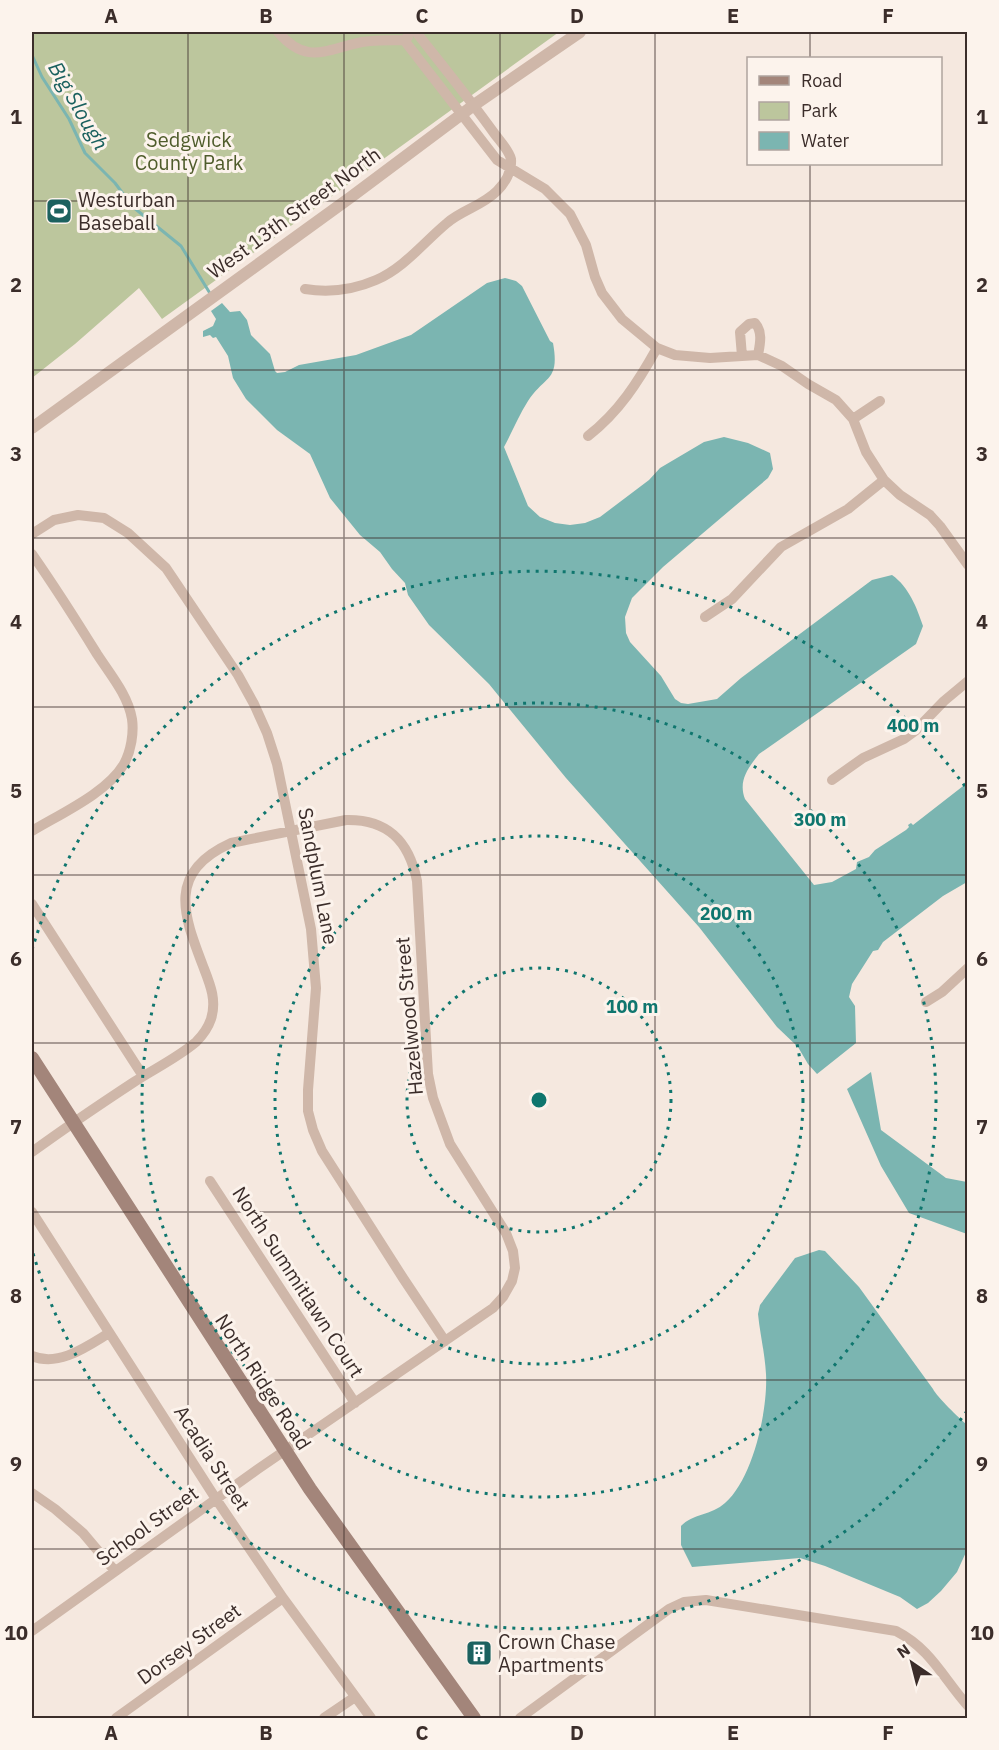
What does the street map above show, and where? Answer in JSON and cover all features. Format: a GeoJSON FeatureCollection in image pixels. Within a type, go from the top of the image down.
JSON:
{"type":"FeatureCollection","features":[{"type":"Feature","properties":{"kind":"main road","name":"North Ridge Road"},"geometry":{"type":"LineString","coordinates":[[32,1058],[284,1450],[351,1549],[474,1719]]}},
{"type":"Feature","properties":{"kind":"street"},"geometry":{"type":"LineString","coordinates":[[278,32],[294,47],[315,54],[360,43],[404,40],[415,32],[474,105],[510,156],[511,168],[504,183],[495,193],[476,207],[448,222],[394,270],[378,279],[332,292],[305,289]]}},
{"type":"Feature","properties":{"kind":"street","name":"West 13th Street North"},"geometry":{"type":"LineString","coordinates":[[32,428],[351,197],[460,115],[580,32]]}},
{"type":"Feature","properties":{"kind":"street"},"geometry":{"type":"LineString","coordinates":[[404,40],[497,160],[545,189],[570,214],[586,245],[595,278],[611,307],[628,325],[657,348],[675,355],[710,358],[758,355],[782,366],[808,384],[836,399],[853,419],[866,452],[884,480],[900,495],[930,515],[968,565]]}},
{"type":"Feature","properties":{"kind":"street"},"geometry":{"type":"LineString","coordinates":[[742,356],[740,332],[749,324],[755,323],[759,328],[760,338],[758,355]]}},
{"type":"Feature","properties":{"kind":"street"},"geometry":{"type":"LineString","coordinates":[[588,436],[602,425],[628,396],[657,348]]}},
{"type":"Feature","properties":{"kind":"street"},"geometry":{"type":"LineString","coordinates":[[853,419],[880,401]]}},
{"type":"Feature","properties":{"kind":"street"},"geometry":{"type":"LineString","coordinates":[[705,617],[732,599],[781,547],[848,509],[884,480]]}},
{"type":"Feature","properties":{"kind":"street","name":"Sandplum Lane"},"geometry":{"type":"LineString","coordinates":[[32,534],[65,516],[92,515],[104,518],[128,533],[166,568],[238,675],[254,704],[277,764],[311,929],[315,958],[315,1021],[308,1111],[313,1130],[322,1151],[445,1341]]}},
{"type":"Feature","properties":{"kind":"street"},"geometry":{"type":"LineString","coordinates":[[32,554],[122,693],[132,720],[132,734],[127,756],[107,783],[32,831]]}},
{"type":"Feature","properties":{"kind":"street"},"geometry":{"type":"LineString","coordinates":[[832,780],[863,758],[898,742],[915,731],[944,701],[968,681]]}},
{"type":"Feature","properties":{"kind":"street","name":"Hazelwood Street"},"geometry":{"type":"LineString","coordinates":[[291,831],[346,820],[361,819],[374,822],[389,830],[407,850],[413,862],[417,881],[428,1074],[433,1098],[450,1144],[506,1233],[513,1251],[515,1268],[506,1293],[493,1308],[445,1341]]}},
{"type":"Feature","properties":{"kind":"street"},"geometry":{"type":"LineString","coordinates":[[32,1152],[198,1040],[207,1029],[214,1003],[212,989],[192,937],[185,911],[185,895],[189,879],[196,868],[215,850],[231,843],[291,831]]}},
{"type":"Feature","properties":{"kind":"street"},"geometry":{"type":"LineString","coordinates":[[32,904],[143,1077]]}},
{"type":"Feature","properties":{"kind":"street"},"geometry":{"type":"LineString","coordinates":[[926,1002],[942,992],[968,968]]}},
{"type":"Feature","properties":{"kind":"street","name":"North Summitlawn Court"},"geometry":{"type":"LineString","coordinates":[[210,1181],[355,1403]]}},
{"type":"Feature","properties":{"kind":"street","name":"Acadia Street"},"geometry":{"type":"LineString","coordinates":[[32,1212],[216,1498],[283,1598],[371,1719]]}},
{"type":"Feature","properties":{"kind":"street"},"geometry":{"type":"LineString","coordinates":[[32,1356],[40,1359],[62,1359],[109,1333]]}},
{"type":"Feature","properties":{"kind":"street"},"geometry":{"type":"LineString","coordinates":[[355,1403],[445,1341]]}},
{"type":"Feature","properties":{"kind":"street","name":"School Street"},"geometry":{"type":"LineString","coordinates":[[32,1631],[284,1450],[355,1403]]}},
{"type":"Feature","properties":{"kind":"street"},"geometry":{"type":"LineString","coordinates":[[32,1493],[83,1533],[115,1571]]}},
{"type":"Feature","properties":{"kind":"street","name":"Dorsey Street"},"geometry":{"type":"LineString","coordinates":[[116,1719],[283,1598]]}},
{"type":"Feature","properties":{"kind":"street"},"geometry":{"type":"LineString","coordinates":[[520,1719],[669,1609],[693,1600],[706,1600],[896,1631],[924,1650],[968,1706]]}},
{"type":"Feature","properties":{"kind":"street"},"geometry":{"type":"LineString","coordinates":[[324,1719],[355,1696]]}},
{"type":"Feature","properties":{"kind":"green space","name":"Sedgwick County Park"},"geometry":{"type":"Polygon","coordinates":[[[32,32],[559,32],[162,319],[139,288],[32,378],[32,32]]]}},
{"type":"Feature","properties":{"kind":"water"},"geometry":{"type":"Polygon","coordinates":[[[505,278],[516,281],[522,286],[553,343],[555,356],[553,372],[528,401],[504,447],[528,506],[540,517],[555,523],[570,525],[585,523],[600,517],[649,480],[660,468],[704,442],[724,437],[748,443],[770,453],[773,469],[768,478],[663,567],[632,598],[625,617],[626,633],[630,642],[661,676],[675,699],[688,704],[717,699],[741,678],[872,580],[892,575],[908,592],[918,612],[923,626],[916,644],[759,754],[743,781],[745,799],[814,885],[832,882],[856,869],[857,862],[869,857],[875,850],[906,830],[908,825],[911,823],[913,825],[967,783],[967,882],[943,896],[883,942],[878,950],[873,951],[852,984],[849,997],[855,1006],[856,1043],[817,1074],[798,1047],[777,1027],[699,927],[566,778],[489,684],[429,625],[408,595],[405,583],[380,552],[360,535],[330,498],[310,454],[277,430],[246,399],[233,378],[228,356],[216,337],[213,338],[210,335],[203,337],[203,331],[213,326],[216,319],[211,311],[222,303],[230,312],[240,311],[247,320],[251,335],[270,354],[275,371],[285,372],[299,365],[356,355],[411,335],[487,283],[505,278]]]}},
{"type":"Feature","properties":{"kind":"water"},"geometry":{"type":"Polygon","coordinates":[[[871,1072],[881,1130],[946,1178],[967,1182],[967,1234],[909,1213],[881,1166],[847,1089],[871,1072]]]}},
{"type":"Feature","properties":{"kind":"water"},"geometry":{"type":"Polygon","coordinates":[[[819,1250],[825,1251],[859,1287],[935,1393],[967,1425],[967,1550],[957,1572],[941,1591],[917,1609],[900,1597],[800,1558],[692,1567],[681,1545],[681,1526],[691,1519],[720,1507],[735,1492],[744,1478],[757,1443],[766,1389],[758,1314],[760,1305],[795,1258],[819,1250]]]}},
{"type":"Feature","properties":{"kind":"waterway","name":"Big Slough"},"geometry":{"type":"LineString","coordinates":[[32,55],[42,77],[69,119],[85,153],[115,183],[133,207],[181,246],[211,295]]}},
{"type":"Feature","properties":{"kind":"place","name":"Westurban Baseball"},"geometry":{"type":"Point","coordinates":[59,211]}},
{"type":"Feature","properties":{"kind":"place","name":"Crown Chase Apartments"},"geometry":{"type":"Point","coordinates":[479,1653]}}]}
